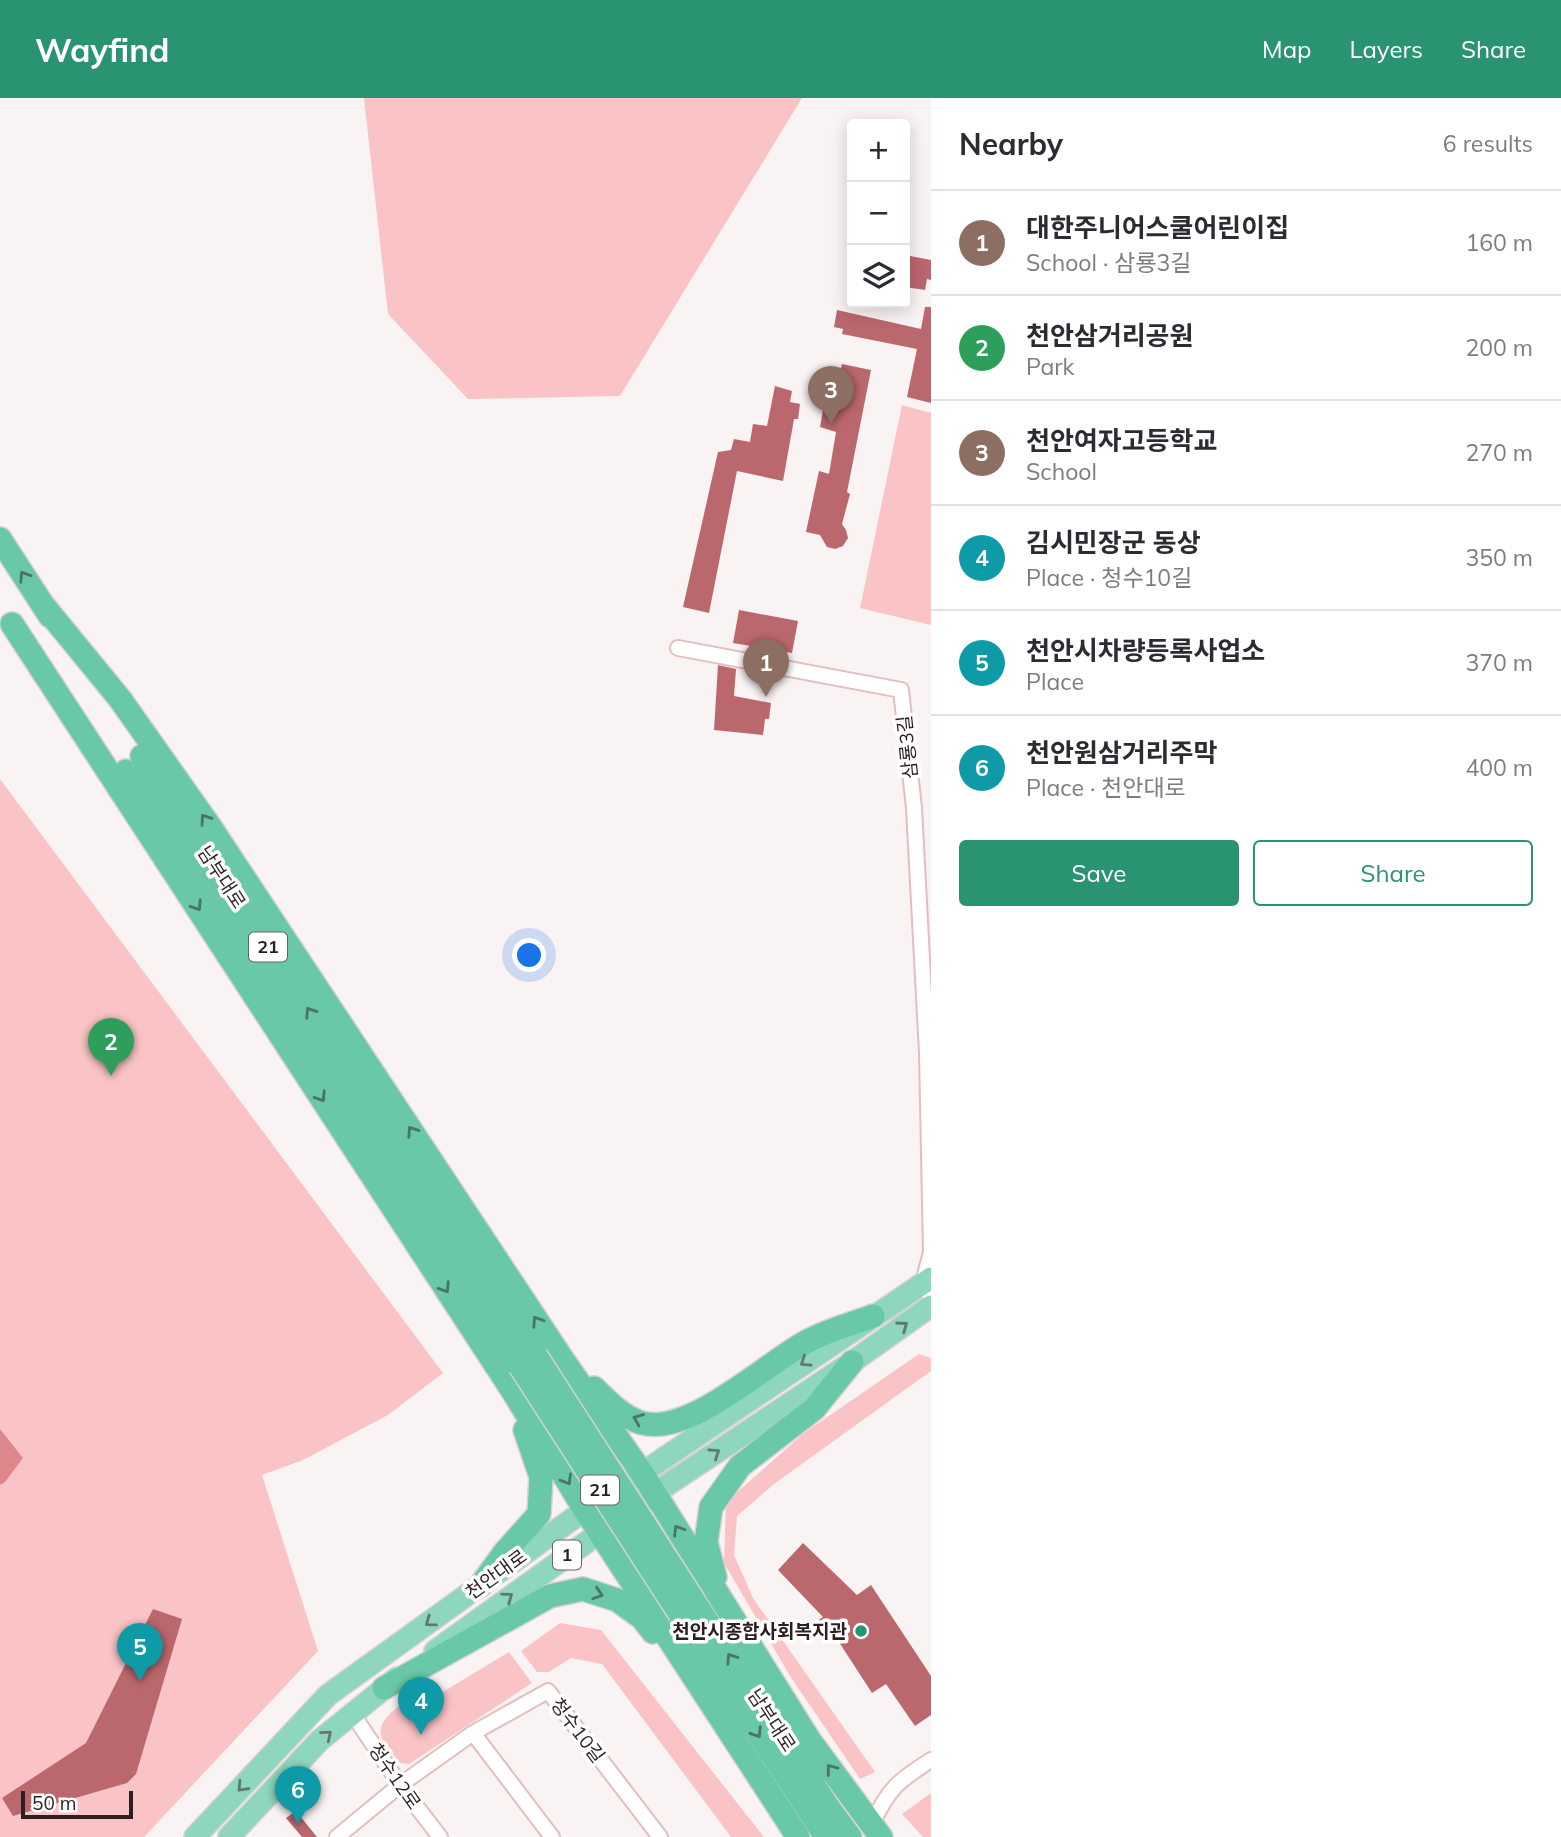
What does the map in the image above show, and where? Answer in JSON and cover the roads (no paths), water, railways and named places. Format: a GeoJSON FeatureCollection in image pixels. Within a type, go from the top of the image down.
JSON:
{"type":"FeatureCollection","features":[{"type":"Feature","properties":{"kind":"highway","name":"남부대로"},"geometry":{"type":"LineString","coordinates":[[0,539],[528,1361]]}},
{"type":"Feature","properties":{"kind":"highway"},"geometry":{"type":"LineString","coordinates":[[44,605],[120,699],[211,828],[563,1360],[648,1483],[810,1741],[876,1830]]}},
{"type":"Feature","properties":{"kind":"highway","name":"남부대로"},"geometry":{"type":"LineString","coordinates":[[6,616],[89,718],[155,811],[528,1361]]}},
{"type":"Feature","properties":{"kind":"highway"},"geometry":{"type":"LineString","coordinates":[[6,616],[514,1393],[599,1532],[798,1837]]}},
{"type":"Feature","properties":{"kind":"highway"},"geometry":{"type":"LineString","coordinates":[[563,1360],[616,1408],[641,1423],[665,1425],[701,1411],[808,1340],[873,1316]]}},
{"type":"Feature","properties":{"kind":"highway","name":"21"},"geometry":{"type":"LineString","coordinates":[[528,1361],[687,1608]]}},
{"type":"Feature","properties":{"kind":"highway"},"geometry":{"type":"LineString","coordinates":[[753,1652],[714,1575],[706,1542],[711,1507],[740,1466],[814,1409],[852,1362]]}},
{"type":"Feature","properties":{"kind":"highway"},"geometry":{"type":"LineString","coordinates":[[481,1585],[505,1552],[539,1514],[541,1477],[514,1393]]}},
{"type":"Feature","properties":{"kind":"highway"},"geometry":{"type":"LineString","coordinates":[[654,1616],[653,1598],[657,1586],[673,1576],[690,1574],[713,1588]]}},
{"type":"Feature","properties":{"kind":"highway"},"geometry":{"type":"LineString","coordinates":[[384,1688],[550,1596],[583,1589],[617,1600],[642,1618],[723,1722]]}},
{"type":"Feature","properties":{"kind":"highway","name":"남부대로"},"geometry":{"type":"LineString","coordinates":[[687,1608],[826,1837]]}},
{"type":"Feature","properties":{"kind":"highway","name":"남부대로"},"geometry":{"type":"LineString","coordinates":[[687,1608],[850,1837]]}},
{"type":"Feature","properties":{"kind":"main road","name":"천안대로"},"geometry":{"type":"LineString","coordinates":[[229,1837],[320,1740],[352,1713],[599,1532],[648,1483],[873,1316],[928,1286]]}},
{"type":"Feature","properties":{"kind":"main road","name":"천안대로"},"geometry":{"type":"LineString","coordinates":[[195,1837],[328,1695],[585,1510],[648,1483],[852,1362],[931,1306]]}},
{"type":"Feature","properties":{"kind":"street","name":"삼룡3길"},"geometry":{"type":"LineString","coordinates":[[678,648],[901,690],[914,808],[927,1053],[931,1252],[928,1286]]}},
{"type":"Feature","properties":{"kind":"street","name":"청수10길"},"geometry":{"type":"LineString","coordinates":[[337,1837],[400,1785],[473,1733],[548,1691],[652,1834]]}},
{"type":"Feature","properties":{"kind":"street","name":"청수12로"},"geometry":{"type":"LineString","coordinates":[[352,1713],[400,1785],[440,1837]]}},
{"type":"Feature","properties":{"kind":"street"},"geometry":{"type":"LineString","coordinates":[[473,1733],[552,1837]]}},
{"type":"Feature","properties":{"kind":"street"},"geometry":{"type":"LineString","coordinates":[[876,1830],[885,1797],[905,1777],[931,1760]]}},
{"type":"Feature","properties":{"kind":"place","name":"천안여자고등학교"},"geometry":{"type":"Point","coordinates":[831,424]}},
{"type":"Feature","properties":{"kind":"place","name":"대한주니어스쿨어린이집"},"geometry":{"type":"Point","coordinates":[766,697]}},
{"type":"Feature","properties":{"kind":"place","name":"천안삼거리공원"},"geometry":{"type":"Point","coordinates":[111,1076]}},
{"type":"Feature","properties":{"kind":"place","name":"천안시종합사회복지관"},"geometry":{"type":"Point","coordinates":[861,1631]}},
{"type":"Feature","properties":{"kind":"place","name":"천안시차량등록사업소"},"geometry":{"type":"Point","coordinates":[140,1681]}},
{"type":"Feature","properties":{"kind":"place","name":"김시민장군 동상"},"geometry":{"type":"Point","coordinates":[421,1735]}},
{"type":"Feature","properties":{"kind":"place","name":"천안원삼거리주막"},"geometry":{"type":"Point","coordinates":[298,1824]}}]}
